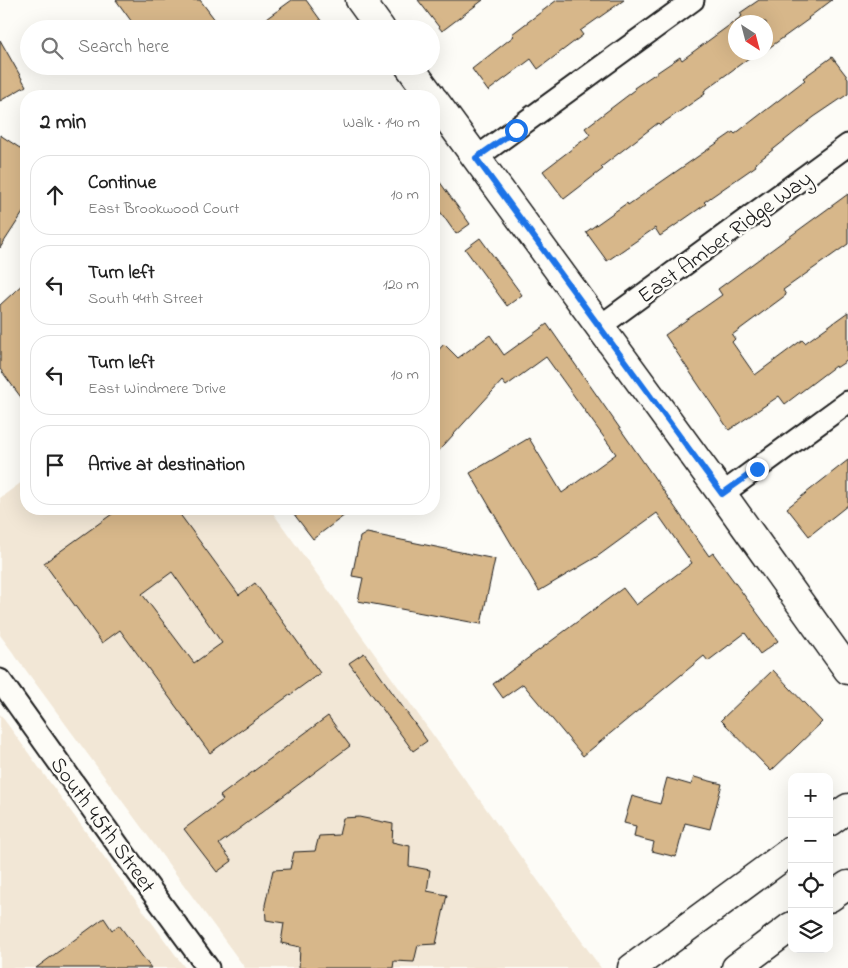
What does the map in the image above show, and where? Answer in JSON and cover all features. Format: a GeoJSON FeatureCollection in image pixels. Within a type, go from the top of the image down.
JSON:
{"type":"FeatureCollection","features":[{"type":"Feature","properties":{"kind":"street"},"geometry":{"type":"LineString","coordinates":[[360,0],[374,20]]}},
{"type":"Feature","properties":{"kind":"street"},"geometry":{"type":"LineString","coordinates":[[476,158],[693,0]]}},
{"type":"Feature","properties":{"kind":"street"},"geometry":{"type":"LineString","coordinates":[[416,75],[427,90]]}},
{"type":"Feature","properties":{"kind":"street"},"geometry":{"type":"LineString","coordinates":[[440,108],[848,670]]}},
{"type":"Feature","properties":{"kind":"street","name":"East Amber Ridge Way"},"geometry":{"type":"LineString","coordinates":[[599,327],[848,145]]}},
{"type":"Feature","properties":{"kind":"street"},"geometry":{"type":"LineString","coordinates":[[722,494],[848,402]]}},
{"type":"Feature","properties":{"kind":"street","name":"South 45th Street"},"geometry":{"type":"LineString","coordinates":[[0,680],[208,968]]}},
{"type":"Feature","properties":{"kind":"street"},"geometry":{"type":"LineString","coordinates":[[833,819],[848,808]]}},
{"type":"Feature","properties":{"kind":"street"},"geometry":{"type":"LineString","coordinates":[[632,968],[788,853]]}},
{"type":"Feature","properties":{"kind":"street"},"geometry":{"type":"LineString","coordinates":[[833,895],[848,885]]}},
{"type":"Feature","properties":{"kind":"street"},"geometry":{"type":"LineString","coordinates":[[736,968],[788,929]]}},
{"type":"Feature","properties":{"kind":"shaded area"},"geometry":{"type":"Polygon","coordinates":[[[20,483],[20,515],[274,515],[601,968],[245,968],[0,635],[0,498],[20,483]]]}},
{"type":"Feature","properties":{"kind":"shaded area"},"geometry":{"type":"Polygon","coordinates":[[[0,714],[185,968],[0,968],[0,714]]]}},
{"type":"Feature","properties":{"kind":"building"},"geometry":{"type":"Polygon","coordinates":[[[116,0],[200,0],[215,20],[130,20],[116,0]]]}},
{"type":"Feature","properties":{"kind":"building"},"geometry":{"type":"Polygon","coordinates":[[[292,0],[306,0],[320,20],[264,20],[292,0]]]}},
{"type":"Feature","properties":{"kind":"building"},"geometry":{"type":"Polygon","coordinates":[[[418,0],[483,0],[442,31],[440,28],[440,20],[433,20],[418,0]]]}},
{"type":"Feature","properties":{"kind":"building"},"geometry":{"type":"Polygon","coordinates":[[[557,0],[624,0],[580,31],[583,35],[538,69],[531,59],[488,91],[472,69],[514,36],[512,34],[557,0]]]}},
{"type":"Feature","properties":{"kind":"building"},"geometry":{"type":"Polygon","coordinates":[[[759,0],[832,0],[773,45],[773,15],[741,15],[740,13],[759,0]]]}},
{"type":"Feature","properties":{"kind":"building"},"geometry":{"type":"Polygon","coordinates":[[[728,26],[728,60],[746,60],[704,91],[705,94],[660,125],[658,123],[601,167],[603,169],[564,199],[543,171],[590,135],[585,128],[635,90],[634,88],[680,57],[682,60],[728,26]]]}},
{"type":"Feature","properties":{"kind":"building"},"geometry":{"type":"Polygon","coordinates":[[[0,40],[26,86],[0,101],[0,40]]]}},
{"type":"Feature","properties":{"kind":"building"},"geometry":{"type":"Polygon","coordinates":[[[832,57],[848,78],[848,94],[814,117],[755,164],[756,166],[704,202],[706,204],[660,236],[655,228],[607,261],[586,232],[733,132],[735,134],[805,80],[803,78],[832,57]]]}},
{"type":"Feature","properties":{"kind":"building"},"geometry":{"type":"Polygon","coordinates":[[[0,135],[20,148],[20,217],[0,248],[0,135]]]}},
{"type":"Feature","properties":{"kind":"building"},"geometry":{"type":"Polygon","coordinates":[[[440,182],[470,224],[456,234],[440,211],[440,182]]]}},
{"type":"Feature","properties":{"kind":"building"},"geometry":{"type":"Polygon","coordinates":[[[848,194],[848,244],[783,290],[786,295],[732,335],[735,339],[732,342],[755,375],[802,340],[805,343],[848,312],[848,360],[836,368],[835,366],[785,404],[779,396],[729,430],[665,335],[722,295],[718,289],[848,194]]]}},
{"type":"Feature","properties":{"kind":"building"},"geometry":{"type":"Polygon","coordinates":[[[480,238],[522,295],[507,306],[465,249],[480,238]]]}},
{"type":"Feature","properties":{"kind":"building"},"geometry":{"type":"Polygon","coordinates":[[[20,287],[20,396],[0,369],[0,305],[20,287]]]}},
{"type":"Feature","properties":{"kind":"building"},"geometry":{"type":"Polygon","coordinates":[[[547,324],[709,556],[713,553],[778,641],[760,654],[745,633],[708,661],[704,656],[583,756],[523,684],[503,698],[493,684],[623,588],[636,605],[692,563],[657,513],[598,556],[539,591],[470,473],[529,438],[562,493],[616,454],[546,357],[506,386],[502,381],[440,449],[440,348],[444,344],[458,358],[490,335],[504,355],[547,324]]]}},
{"type":"Feature","properties":{"kind":"building"},"geometry":{"type":"Polygon","coordinates":[[[848,460],[848,505],[809,536],[787,508],[848,460]]]}},
{"type":"Feature","properties":{"kind":"building"},"geometry":{"type":"Polygon","coordinates":[[[111,515],[180,515],[239,595],[255,583],[320,673],[210,753],[120,630],[102,643],[44,563],[111,515]],[[172,572],[142,594],[194,663],[222,643],[172,572]]]}},
{"type":"Feature","properties":{"kind":"building"},"geometry":{"type":"Polygon","coordinates":[[[295,515],[345,515],[313,539],[295,515]]]}},
{"type":"Feature","properties":{"kind":"building"},"geometry":{"type":"Polygon","coordinates":[[[367,533],[495,559],[481,624],[358,601],[363,578],[352,576],[360,537],[367,533]]]}},
{"type":"Feature","properties":{"kind":"building"},"geometry":{"type":"Polygon","coordinates":[[[364,653],[427,741],[413,751],[349,663],[364,653]]]}},
{"type":"Feature","properties":{"kind":"building"},"geometry":{"type":"Polygon","coordinates":[[[773,670],[822,722],[771,771],[721,720],[773,670]]]}},
{"type":"Feature","properties":{"kind":"building"},"geometry":{"type":"Polygon","coordinates":[[[328,716],[350,746],[219,844],[232,861],[217,872],[184,829],[223,800],[220,796],[328,716]]]}},
{"type":"Feature","properties":{"kind":"building"},"geometry":{"type":"Polygon","coordinates":[[[694,777],[722,784],[710,829],[685,823],[676,857],[652,851],[654,842],[634,837],[636,826],[624,823],[632,796],[660,804],[667,778],[691,785],[694,777]]]}},
{"type":"Feature","properties":{"kind":"building"},"geometry":{"type":"Polygon","coordinates":[[[359,817],[393,824],[392,842],[410,846],[409,866],[430,870],[427,891],[447,895],[436,944],[418,945],[414,962],[394,961],[393,968],[299,968],[300,947],[281,943],[284,923],[266,920],[265,905],[273,870],[290,869],[294,852],[315,851],[319,836],[339,835],[343,818],[359,817]]]}},
{"type":"Feature","properties":{"kind":"building"},"geometry":{"type":"Polygon","coordinates":[[[104,918],[112,930],[119,925],[151,968],[36,968],[104,918]]]}},
{"type":"Feature","properties":{"kind":"route"},"geometry":{"type":"LineString","coordinates":[[516,130],[476,158],[722,494],[757,469]]}}]}
